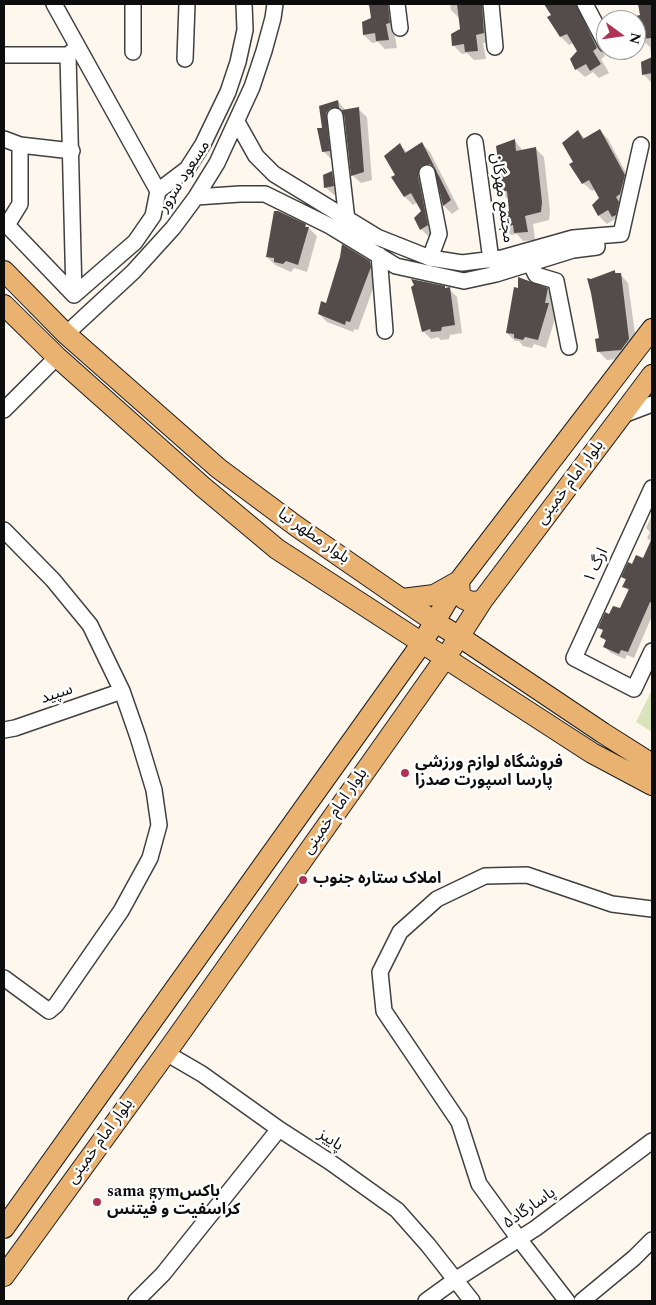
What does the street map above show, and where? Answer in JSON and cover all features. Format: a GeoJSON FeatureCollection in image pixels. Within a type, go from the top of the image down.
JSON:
{"type":"FeatureCollection","features":[{"type":"Feature","properties":{"kind":"main road","name":"بلوار مطهر نیا"},"geometry":{"type":"LineString","coordinates":[[4,271],[66,334],[218,468],[296,526],[434,622],[460,637],[652,764]]}},
{"type":"Feature","properties":{"kind":"main road","name":"بلوار مطهر نیا"},"geometry":{"type":"LineString","coordinates":[[4,305],[56,357],[203,487],[277,549],[592,753],[652,785]]}},
{"type":"Feature","properties":{"kind":"main road","name":"بلوار امام خمینی"},"geometry":{"type":"LineString","coordinates":[[4,1228],[422,643],[460,582],[652,329]]}},
{"type":"Feature","properties":{"kind":"main road","name":"بلوار امام خمینی"},"geometry":{"type":"LineString","coordinates":[[4,1276],[166,1053],[460,637],[482,601],[652,375]]}},
{"type":"Feature","properties":{"kind":"main road"},"geometry":{"type":"LineString","coordinates":[[402,599],[434,595],[460,582],[460,594],[464,599],[471,602],[482,601]]}},
{"type":"Feature","properties":{"kind":"main road"},"geometry":{"type":"LineString","coordinates":[[400,673],[415,675],[420,682],[422,690]]}},
{"type":"Feature","properties":{"kind":"street"},"geometry":{"type":"LineString","coordinates":[[54,4],[73,51],[158,191]]}},
{"type":"Feature","properties":{"kind":"street"},"geometry":{"type":"LineString","coordinates":[[133,4],[134,52]]}},
{"type":"Feature","properties":{"kind":"street"},"geometry":{"type":"LineString","coordinates":[[185,59],[187,4]]}},
{"type":"Feature","properties":{"kind":"street"},"geometry":{"type":"LineString","coordinates":[[74,296],[135,242],[153,216],[158,191],[187,169],[203,144],[228,92],[238,62],[244,30],[244,4]]}},
{"type":"Feature","properties":{"kind":"street","name":"مسعود سرور"},"geometry":{"type":"LineString","coordinates":[[66,334],[133,272],[173,228],[196,197],[217,163],[252,87],[264,51],[275,4]]}},
{"type":"Feature","properties":{"kind":"street"},"geometry":{"type":"LineString","coordinates":[[397,4],[400,28]]}},
{"type":"Feature","properties":{"kind":"street"},"geometry":{"type":"LineString","coordinates":[[491,4],[495,48]]}},
{"type":"Feature","properties":{"kind":"street"},"geometry":{"type":"LineString","coordinates":[[585,4],[596,25]]}},
{"type":"Feature","properties":{"kind":"street"},"geometry":{"type":"LineString","coordinates":[[4,54],[73,51]]}},
{"type":"Feature","properties":{"kind":"street"},"geometry":{"type":"LineString","coordinates":[[73,51],[74,296]]}},
{"type":"Feature","properties":{"kind":"street"},"geometry":{"type":"LineString","coordinates":[[336,116],[347,220]]}},
{"type":"Feature","properties":{"kind":"street"},"geometry":{"type":"LineString","coordinates":[[237,122],[256,156],[274,174],[347,220],[377,237],[430,258],[462,263],[502,258],[573,238],[621,234],[641,145]]}},
{"type":"Feature","properties":{"kind":"street"},"geometry":{"type":"LineString","coordinates":[[4,139],[20,144],[72,151]]}},
{"type":"Feature","properties":{"kind":"street","name":"مجتمع مهرگان"},"geometry":{"type":"LineString","coordinates":[[475,142],[491,260]]}},
{"type":"Feature","properties":{"kind":"street"},"geometry":{"type":"LineString","coordinates":[[20,144],[20,204],[5,223],[74,296]]}},
{"type":"Feature","properties":{"kind":"street"},"geometry":{"type":"LineString","coordinates":[[427,173],[439,234],[430,258]]}},
{"type":"Feature","properties":{"kind":"street"},"geometry":{"type":"LineString","coordinates":[[265,194],[264,185],[274,174]]}},
{"type":"Feature","properties":{"kind":"street"},"geometry":{"type":"LineString","coordinates":[[196,197],[265,194],[330,226],[396,266],[464,280],[496,274],[573,250],[597,246],[596,236]]}},
{"type":"Feature","properties":{"kind":"street"},"geometry":{"type":"LineString","coordinates":[[379,256],[385,331]]}},
{"type":"Feature","properties":{"kind":"street"},"geometry":{"type":"LineString","coordinates":[[530,263],[536,274],[556,280],[569,348]]}},
{"type":"Feature","properties":{"kind":"street"},"geometry":{"type":"LineString","coordinates":[[4,410],[56,357]]}},
{"type":"Feature","properties":{"kind":"street"},"geometry":{"type":"LineString","coordinates":[[623,415],[652,404]]}},
{"type":"Feature","properties":{"kind":"street","name":"ارگ ۱"},"geometry":{"type":"LineString","coordinates":[[652,488],[574,658],[634,689],[652,651]]}},
{"type":"Feature","properties":{"kind":"street"},"geometry":{"type":"LineString","coordinates":[[4,530],[53,580],[90,625],[122,691],[154,790],[159,825],[150,858],[120,911],[56,1006],[49,1011],[4,978]]}},
{"type":"Feature","properties":{"kind":"street","name":"سپید"},"geometry":{"type":"LineString","coordinates":[[4,730],[15,728],[122,691]]}},
{"type":"Feature","properties":{"kind":"street"},"geometry":{"type":"LineString","coordinates":[[567,1301],[479,1184],[459,1122],[384,1011],[380,972],[400,932],[437,899],[485,876],[527,875],[612,904],[652,909]]}},
{"type":"Feature","properties":{"kind":"street","name":"پاییز"},"geometry":{"type":"LineString","coordinates":[[166,1053],[202,1074],[397,1210],[472,1301]]}},
{"type":"Feature","properties":{"kind":"street"},"geometry":{"type":"LineString","coordinates":[[136,1301],[163,1274],[279,1129]]}},
{"type":"Feature","properties":{"kind":"street","name":"پاسارگاد۵"},"geometry":{"type":"LineString","coordinates":[[426,1301],[536,1228],[652,1141]]}},
{"type":"Feature","properties":{"kind":"street"},"geometry":{"type":"LineString","coordinates":[[582,1301],[634,1258],[652,1240]]}},
{"type":"Feature","properties":{"kind":"green space"},"geometry":{"type":"Polygon","coordinates":[[[652,690],[652,732],[636,722],[652,690]]]}},
{"type":"Feature","properties":{"kind":"building"},"geometry":{"type":"Polygon","coordinates":[[[369,4],[388,4],[390,23],[386,24],[389,40],[376,41],[375,33],[363,35],[362,22],[371,18],[369,4]]]}},
{"type":"Feature","properties":{"kind":"building"},"geometry":{"type":"Polygon","coordinates":[[[457,4],[482,4],[484,33],[476,35],[478,51],[465,52],[464,44],[452,46],[451,34],[460,29],[457,4]]]}},
{"type":"Feature","properties":{"kind":"building"},"geometry":{"type":"Polygon","coordinates":[[[544,4],[576,4],[596,46],[593,51],[596,60],[599,60],[601,64],[590,71],[586,64],[575,70],[570,59],[577,51],[567,34],[560,37],[547,17],[551,15],[544,4]]]}},
{"type":"Feature","properties":{"kind":"building"},"geometry":{"type":"Polygon","coordinates":[[[638,4],[652,4],[652,38],[646,38],[646,10],[639,10],[638,4]]]}},
{"type":"Feature","properties":{"kind":"building"},"geometry":{"type":"Polygon","coordinates":[[[652,57],[652,73],[642,75],[641,62],[652,57]]]}},
{"type":"Feature","properties":{"kind":"building"},"geometry":{"type":"Polygon","coordinates":[[[338,100],[339,108],[330,108],[326,113],[330,151],[322,152],[317,128],[322,128],[319,106],[338,100]]]}},
{"type":"Feature","properties":{"kind":"building"},"geometry":{"type":"Polygon","coordinates":[[[359,107],[364,172],[351,176],[342,110],[359,107]]]}},
{"type":"Feature","properties":{"kind":"building"},"geometry":{"type":"Polygon","coordinates":[[[600,129],[625,175],[620,194],[616,197],[619,202],[616,215],[612,217],[608,210],[598,216],[592,205],[599,198],[589,180],[582,184],[569,164],[573,162],[562,143],[578,130],[583,139],[600,129]]]}},
{"type":"Feature","properties":{"kind":"building"},"geometry":{"type":"Polygon","coordinates":[[[515,139],[516,151],[536,147],[542,202],[541,212],[525,216],[528,232],[514,233],[513,225],[501,227],[500,215],[509,211],[507,191],[499,192],[495,168],[499,168],[496,146],[515,139]]]}},
{"type":"Feature","properties":{"kind":"building"},"geometry":{"type":"Polygon","coordinates":[[[422,142],[451,200],[443,206],[434,167],[430,164],[421,166],[418,175],[428,225],[420,230],[414,218],[421,211],[411,193],[404,197],[391,177],[395,175],[384,156],[400,143],[405,153],[422,142]]]}},
{"type":"Feature","properties":{"kind":"building"},"geometry":{"type":"Polygon","coordinates":[[[332,171],[334,186],[324,188],[323,175],[332,171]]]}},
{"type":"Feature","properties":{"kind":"building"},"geometry":{"type":"Polygon","coordinates":[[[274,211],[278,211],[306,224],[305,227],[309,227],[298,265],[286,261],[283,264],[274,262],[274,258],[266,257],[274,211]]]}},
{"type":"Feature","properties":{"kind":"building"},"geometry":{"type":"Polygon","coordinates":[[[342,244],[370,261],[371,267],[350,322],[346,321],[345,325],[318,314],[321,301],[326,303],[342,244]]]}},
{"type":"Feature","properties":{"kind":"building"},"geometry":{"type":"Polygon","coordinates":[[[615,270],[615,273],[621,273],[629,339],[621,350],[597,352],[595,339],[599,338],[587,278],[591,279],[615,270]]]}},
{"type":"Feature","properties":{"kind":"building"},"geometry":{"type":"Polygon","coordinates":[[[518,277],[548,288],[545,303],[549,303],[538,340],[525,337],[523,340],[514,338],[514,334],[506,333],[514,287],[518,288],[518,277]]]}},
{"type":"Feature","properties":{"kind":"building"},"geometry":{"type":"Polygon","coordinates":[[[411,279],[445,286],[445,288],[450,287],[455,325],[442,327],[441,331],[431,332],[430,329],[422,332],[411,287],[414,285],[411,279]]]}},
{"type":"Feature","properties":{"kind":"building"},"geometry":{"type":"Polygon","coordinates":[[[652,538],[652,603],[650,602],[628,652],[621,650],[619,654],[603,647],[606,640],[600,637],[603,630],[598,628],[605,612],[609,614],[613,606],[620,608],[629,589],[622,587],[626,579],[621,577],[628,562],[632,564],[636,555],[643,558],[652,538]]]}},
{"type":"Feature","properties":{"kind":"place","name":"فروشگاه لوازم ورزشي پارسا اسپورت صدرا"},"geometry":{"type":"Point","coordinates":[405,773]}},
{"type":"Feature","properties":{"kind":"place","name":"املاک ستاره جنوب"},"geometry":{"type":"Point","coordinates":[303,880]}},
{"type":"Feature","properties":{"kind":"place","name":"sama gymباکس کراسفیت و فیتنس"},"geometry":{"type":"Point","coordinates":[97,1202]}}]}
